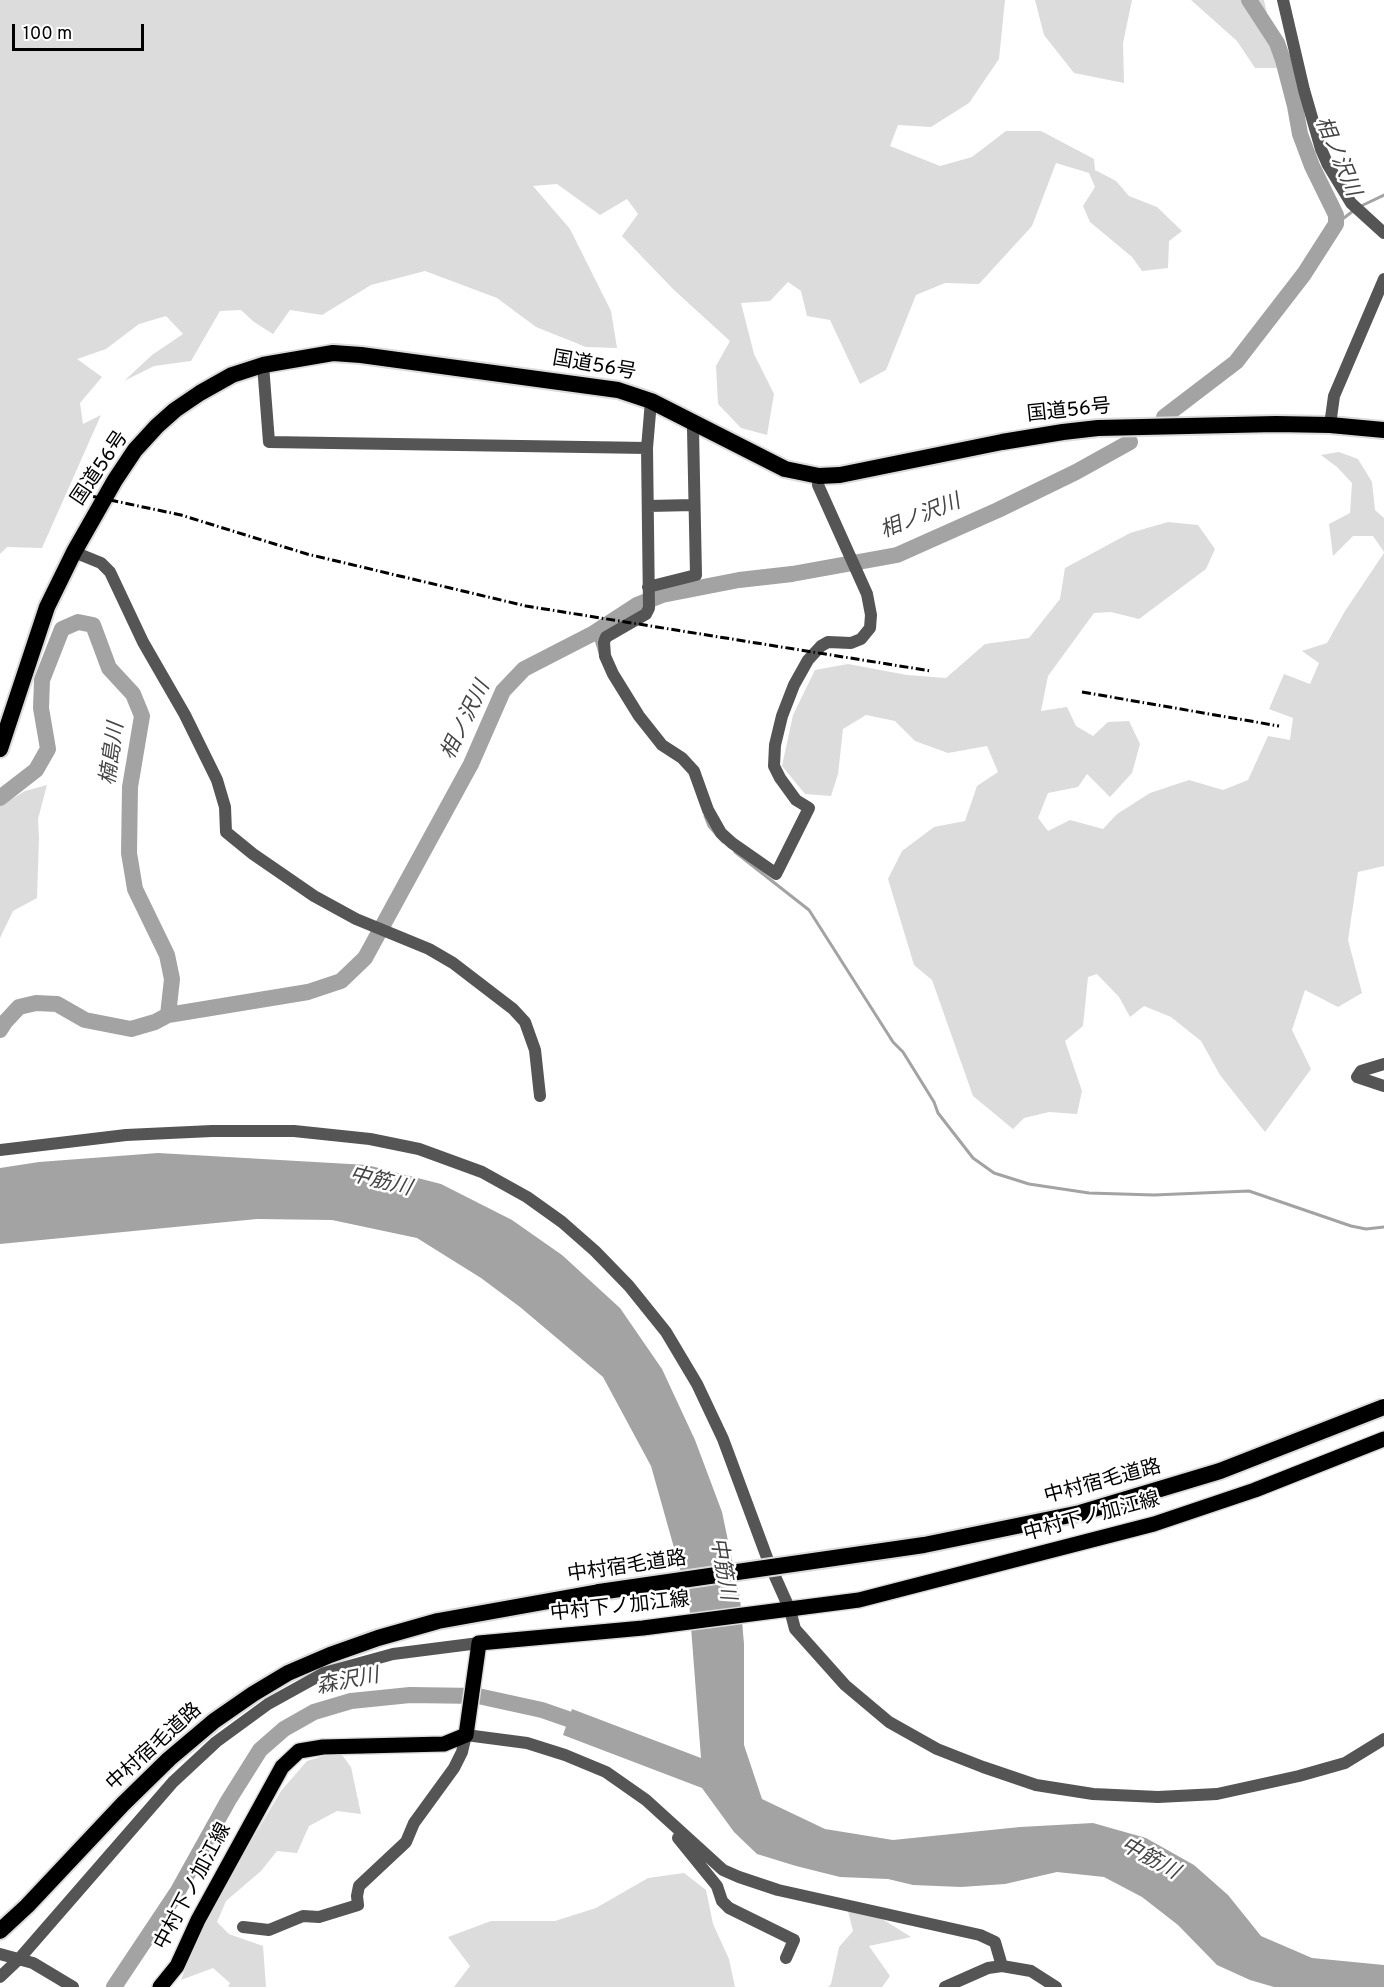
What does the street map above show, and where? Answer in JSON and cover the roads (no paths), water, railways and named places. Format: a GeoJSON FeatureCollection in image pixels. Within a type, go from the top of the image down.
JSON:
{"type":"FeatureCollection","features":[{"type":"Feature","properties":{"kind":"highway","name":"国道56号"},"geometry":{"type":"LineString","coordinates":[[0,749],[47,607],[74,552],[135,450],[174,410],[232,375],[263,365],[333,353],[618,390],[651,400],[786,469],[819,476],[840,475],[1063,432],[1135,427],[1276,424],[1330,425],[1384,430]]}},
{"type":"Feature","properties":{"kind":"highway","name":"中村宿毛道路"},"geometry":{"type":"LineString","coordinates":[[0,1931],[27,1906],[123,1804],[169,1759],[214,1721],[288,1673],[330,1655],[378,1638],[438,1621],[599,1592],[914,1547],[1080,1513],[1220,1471],[1384,1407]]}},
{"type":"Feature","properties":{"kind":"main road","name":"中村下ノ加江線"},"geometry":{"type":"LineString","coordinates":[[479,1643],[643,1628],[783,1611],[870,1597],[1154,1524],[1255,1490],[1384,1439]]}},
{"type":"Feature","properties":{"kind":"main road"},"geometry":{"type":"LineString","coordinates":[[467,1729],[479,1643]]}},
{"type":"Feature","properties":{"kind":"main road","name":"中村下ノ加江線"},"geometry":{"type":"LineString","coordinates":[[160,1987],[177,1966],[204,1910],[282,1767],[299,1751],[323,1747],[444,1744],[467,1729]]}},
{"type":"Feature","properties":{"kind":"street"},"geometry":{"type":"LineString","coordinates":[[1283,0],[1304,90],[1321,149],[1328,165],[1355,207],[1384,232]]}},
{"type":"Feature","properties":{"kind":"street"},"geometry":{"type":"LineString","coordinates":[[1330,425],[1334,396],[1384,279]]}},
{"type":"Feature","properties":{"kind":"street"},"geometry":{"type":"LineString","coordinates":[[263,365],[269,442],[647,448]]}},
{"type":"Feature","properties":{"kind":"street"},"geometry":{"type":"LineString","coordinates":[[651,400],[647,448],[649,608],[646,614],[606,637],[605,656],[613,674],[639,716],[662,745],[682,758],[694,771],[708,810],[721,833],[776,873],[809,808],[796,800],[774,766],[775,745],[782,716],[808,660],[821,646],[828,642],[851,643],[861,639],[870,628],[871,615],[867,594],[818,485],[819,476]]}},
{"type":"Feature","properties":{"kind":"street"},"geometry":{"type":"LineString","coordinates":[[648,590],[696,575],[693,429],[696,424]]}},
{"type":"Feature","properties":{"kind":"street"},"geometry":{"type":"LineString","coordinates":[[648,506],[694,505]]}},
{"type":"Feature","properties":{"kind":"street"},"geometry":{"type":"LineString","coordinates":[[74,552],[101,563],[110,572],[143,642],[185,715],[217,780],[225,807],[226,832],[253,854],[314,896],[366,923],[429,949],[453,963],[519,1016],[525,1022],[535,1050],[540,1096]]}},
{"type":"Feature","properties":{"kind":"street"},"geometry":{"type":"LineString","coordinates":[[1384,1064],[1361,1071],[1356,1077],[1384,1086]]}},
{"type":"Feature","properties":{"kind":"street"},"geometry":{"type":"LineString","coordinates":[[0,1150],[126,1135],[212,1131],[294,1131],[370,1139],[419,1149],[482,1172],[527,1197],[562,1222],[595,1251],[629,1286],[666,1332],[697,1384],[723,1438],[769,1563],[783,1611],[795,1629],[845,1685],[889,1722],[937,1749],[1036,1785],[1093,1794],[1158,1797],[1217,1794],[1299,1776],[1345,1763],[1384,1738]]}},
{"type":"Feature","properties":{"kind":"street"},"geometry":{"type":"LineString","coordinates":[[0,1977],[19,1959],[173,1782],[216,1742],[268,1704],[324,1673],[393,1654],[479,1643]]}},
{"type":"Feature","properties":{"kind":"street"},"geometry":{"type":"LineString","coordinates":[[243,1927],[268,1930],[303,1916],[319,1917],[358,1905],[359,1886],[406,1842],[414,1823],[454,1768],[462,1752],[467,1729],[527,1743],[564,1755],[606,1773],[646,1800],[723,1870],[778,1890],[980,1935],[995,1942],[1002,1966]]}},
{"type":"Feature","properties":{"kind":"street"},"geometry":{"type":"LineString","coordinates":[[675,1827],[674,1834],[717,1886],[722,1901],[729,1908],[794,1940],[786,1958]]}},
{"type":"Feature","properties":{"kind":"street"},"geometry":{"type":"LineString","coordinates":[[0,1954],[33,1964],[74,1987]]}},
{"type":"Feature","properties":{"kind":"street"},"geometry":{"type":"LineString","coordinates":[[945,1987],[988,1968],[1002,1966],[1031,1971],[1056,1987]]}},
{"type":"Feature","properties":{"kind":"water","name":"中筋川"},"geometry":{"type":"Polygon","coordinates":[[[158,1153],[367,1165],[441,1184],[512,1220],[562,1255],[620,1308],[662,1369],[695,1440],[722,1512],[740,1598],[744,1644],[744,1745],[762,1799],[825,1829],[893,1840],[1020,1827],[1093,1823],[1146,1838],[1194,1865],[1228,1895],[1261,1936],[1312,1958],[1384,1965],[1384,1987],[1274,1987],[1250,1980],[1217,1965],[1178,1925],[1142,1897],[1104,1877],[1057,1872],[1005,1884],[961,1887],[913,1885],[888,1879],[840,1877],[796,1866],[757,1854],[734,1832],[702,1788],[563,1735],[572,1709],[701,1758],[689,1601],[651,1466],[603,1377],[520,1307],[481,1278],[417,1238],[332,1220],[257,1219],[0,1244],[0,1168],[39,1162],[158,1153]]]}},
{"type":"Feature","properties":{"kind":"waterway","name":"相ノ沢川"},"geometry":{"type":"LineString","coordinates":[[1164,417],[1236,362],[1304,274],[1336,224],[1336,215],[1312,166],[1300,134],[1295,106],[1277,43],[1249,0]]}},
{"type":"Feature","properties":{"kind":"waterway"},"geometry":{"type":"LineString","coordinates":[[1361,206],[1384,195]]}},
{"type":"Feature","properties":{"kind":"waterway"},"geometry":{"type":"LineString","coordinates":[[1336,224],[1353,211]]}},
{"type":"Feature","properties":{"kind":"waterway","name":"相ノ沢川"},"geometry":{"type":"LineString","coordinates":[[0,1030],[19,1007],[36,1003],[57,1004],[85,1020],[131,1029],[155,1022],[168,1015],[308,992],[341,981],[365,958],[471,764],[503,691],[524,669],[594,633],[637,605],[662,595],[739,580],[792,574],[897,555],[998,510],[1076,472],[1130,442]]}},
{"type":"Feature","properties":{"kind":"waterway","name":"楠島川"},"geometry":{"type":"LineString","coordinates":[[0,798],[36,770],[48,749],[41,708],[42,680],[62,629],[78,622],[93,625],[109,668],[133,694],[142,716],[130,787],[129,853],[135,889],[167,955],[172,979],[168,1015]]}},
{"type":"Feature","properties":{"kind":"waterway"},"geometry":{"type":"LineString","coordinates":[[594,633],[600,653]]}},
{"type":"Feature","properties":{"kind":"waterway"},"geometry":{"type":"LineString","coordinates":[[705,816],[709,826],[723,842]]}},
{"type":"Feature","properties":{"kind":"waterway"},"geometry":{"type":"LineString","coordinates":[[735,852],[809,910],[893,1042],[903,1052],[934,1102],[938,1113],[973,1158],[994,1173],[1029,1184],[1089,1193],[1154,1195],[1249,1191],[1351,1226],[1366,1229],[1384,1227]]}},
{"type":"Feature","properties":{"kind":"waterway","name":"森沢川"},"geometry":{"type":"LineString","coordinates":[[114,1987],[178,1891],[228,1801],[260,1750],[284,1729],[314,1712],[351,1701],[410,1695],[478,1696],[542,1710],[588,1726]]}},
{"type":"Feature","properties":{"kind":"railway"},"geometry":{"type":"LineString","coordinates":[[77,493],[181,515],[307,554],[526,606],[931,671]]}},
{"type":"Feature","properties":{"kind":"railway"},"geometry":{"type":"LineString","coordinates":[[1082,692],[1279,726]]}}]}
